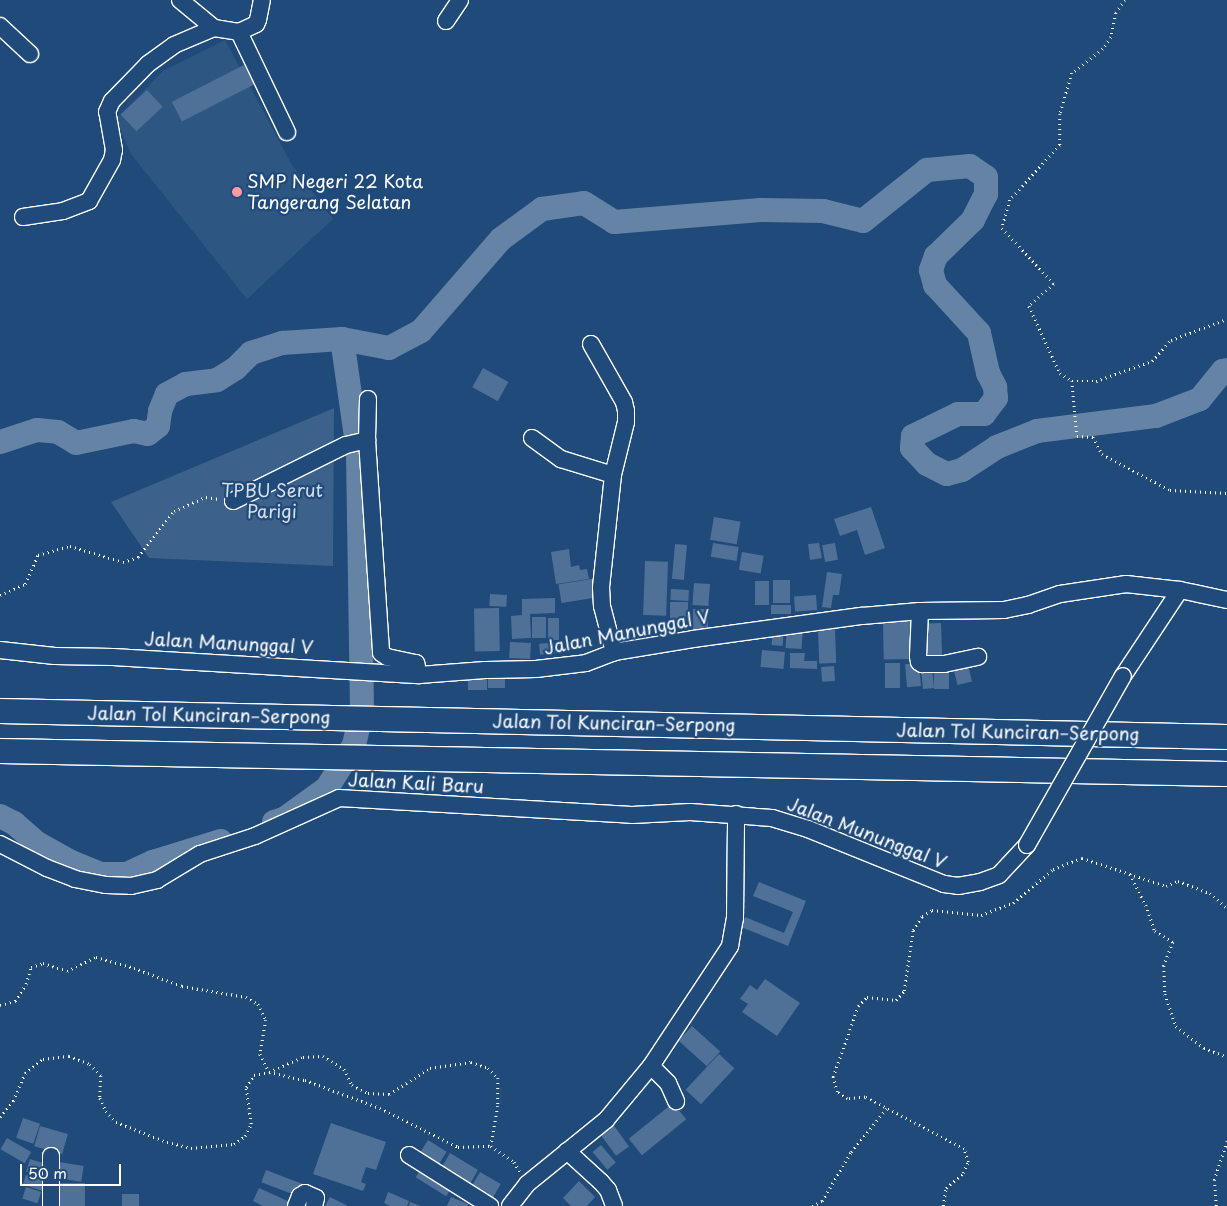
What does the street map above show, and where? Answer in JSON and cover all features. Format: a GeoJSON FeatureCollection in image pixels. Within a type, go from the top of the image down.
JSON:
{"type":"FeatureCollection","features":[{"type":"Feature","properties":{"kind":"highway","name":"Jalan Tol Kunciran–Serpong"},"geometry":{"type":"LineString","coordinates":[[0,712],[1227,737]]}},
{"type":"Feature","properties":{"kind":"highway"},"geometry":{"type":"LineString","coordinates":[[0,750],[1227,774]]}},
{"type":"Feature","properties":{"kind":"street"},"geometry":{"type":"LineString","coordinates":[[180,0],[214,28],[239,32],[256,24],[262,0]]}},
{"type":"Feature","properties":{"kind":"street"},"geometry":{"type":"LineString","coordinates":[[446,21],[460,0]]}},
{"type":"Feature","properties":{"kind":"street"},"geometry":{"type":"LineString","coordinates":[[0,26],[30,54]]}},
{"type":"Feature","properties":{"kind":"street"},"geometry":{"type":"LineString","coordinates":[[23,216],[63,211],[89,200],[112,160],[114,150],[107,112],[112,101],[148,64],[174,45],[214,28]]}},
{"type":"Feature","properties":{"kind":"street"},"geometry":{"type":"LineString","coordinates":[[239,32],[287,132]]}},
{"type":"Feature","properties":{"kind":"street"},"geometry":{"type":"LineString","coordinates":[[591,344],[624,402],[626,411],[626,422],[613,475],[601,587],[602,606],[614,652]]}},
{"type":"Feature","properties":{"kind":"street"},"geometry":{"type":"LineString","coordinates":[[368,399],[358,442],[381,652],[387,658],[416,663],[419,675]]}},
{"type":"Feature","properties":{"kind":"street"},"geometry":{"type":"LineString","coordinates":[[532,438],[562,459],[613,475]]}},
{"type":"Feature","properties":{"kind":"street"},"geometry":{"type":"LineString","coordinates":[[233,501],[358,442]]}},
{"type":"Feature","properties":{"kind":"street","name":"Jalan Manunggal V"},"geometry":{"type":"LineString","coordinates":[[0,650],[55,656],[113,657],[419,675],[485,670],[536,670],[586,663],[614,652],[756,630],[920,611],[1004,610],[1028,606],[1060,594],[1126,584],[1180,590],[1227,600]]}},
{"type":"Feature","properties":{"kind":"street","name":"Jalan Mununggal V"},"geometry":{"type":"LineString","coordinates":[[736,814],[772,818],[808,829],[944,884],[958,886],[980,882],[999,874],[1027,845],[1123,676],[1180,590]]}},
{"type":"Feature","properties":{"kind":"street"},"geometry":{"type":"LineString","coordinates":[[920,611],[919,662],[922,664],[944,664],[978,657]]}},
{"type":"Feature","properties":{"kind":"street","name":"Jalan Kali Baru"},"geometry":{"type":"LineString","coordinates":[[0,844],[47,868],[75,879],[106,885],[131,886],[157,880],[200,854],[255,836],[339,798],[632,814],[690,812],[736,814]]}},
{"type":"Feature","properties":{"kind":"street"},"geometry":{"type":"LineString","coordinates":[[510,1206],[527,1184],[606,1120],[651,1066],[730,946],[734,918],[736,814]]}},
{"type":"Feature","properties":{"kind":"street"},"geometry":{"type":"LineString","coordinates":[[651,1066],[668,1083],[676,1101]]}},
{"type":"Feature","properties":{"kind":"street"},"geometry":{"type":"LineString","coordinates":[[567,1152],[608,1190],[614,1206]]}},
{"type":"Feature","properties":{"kind":"street"},"geometry":{"type":"LineString","coordinates":[[410,1155],[490,1206]]}},
{"type":"Feature","properties":{"kind":"street"},"geometry":{"type":"LineString","coordinates":[[51,1156],[51,1206]]}},
{"type":"Feature","properties":{"kind":"street"},"geometry":{"type":"LineString","coordinates":[[296,1206],[300,1196],[305,1193],[316,1198],[314,1206]]}},
{"type":"Feature","properties":{"kind":"path"},"geometry":{"type":"LineString","coordinates":[[1125,0],[1116,13],[1111,37],[1103,50],[1072,73],[1060,114],[1060,145],[1010,200],[1002,228],[1054,284],[1029,306],[1060,373],[1072,381],[1096,381],[1152,361],[1171,340],[1227,319]]}},
{"type":"Feature","properties":{"kind":"path"},"geometry":{"type":"LineString","coordinates":[[1072,381],[1077,413],[1077,436],[1093,437],[1102,454],[1170,490],[1227,493]]}},
{"type":"Feature","properties":{"kind":"path"},"geometry":{"type":"LineString","coordinates":[[0,594],[25,584],[38,554],[70,546],[123,562],[138,556],[174,510],[206,496],[233,501]]}},
{"type":"Feature","properties":{"kind":"path"},"geometry":{"type":"LineString","coordinates":[[943,1206],[946,1188],[962,1173],[968,1162],[964,1149],[865,1096],[847,1099],[837,1092],[833,1077],[858,1006],[867,997],[896,1000],[904,991],[914,930],[922,916],[932,910],[981,915],[1013,902],[1053,869],[1082,858],[1166,886],[1178,881],[1210,893],[1227,908]]}},
{"type":"Feature","properties":{"kind":"path"},"geometry":{"type":"LineString","coordinates":[[1129,874],[1146,905],[1155,931],[1173,942],[1164,966],[1165,994],[1176,1026],[1204,1048],[1227,1057]]}},
{"type":"Feature","properties":{"kind":"path"},"geometry":{"type":"LineString","coordinates":[[0,1005],[15,1001],[26,984],[31,967],[43,963],[67,971],[96,958],[182,986],[246,998],[258,1004],[266,1020],[260,1054],[269,1072]]}},
{"type":"Feature","properties":{"kind":"path"},"geometry":{"type":"LineString","coordinates":[[0,1117],[12,1101],[25,1073],[43,1059],[70,1056],[90,1064],[101,1076],[100,1098],[106,1111],[116,1122],[166,1142],[191,1148],[234,1144],[246,1136],[251,1124],[246,1087],[254,1076],[269,1072],[303,1057],[323,1056],[344,1069],[352,1085],[368,1093],[389,1094],[430,1068],[471,1062],[488,1068],[498,1078],[498,1106],[491,1146]]}},
{"type":"Feature","properties":{"kind":"path"},"geometry":{"type":"LineString","coordinates":[[269,1072],[305,1080],[380,1108],[458,1147],[491,1146],[514,1162],[527,1184]]}},
{"type":"Feature","properties":{"kind":"path"},"geometry":{"type":"LineString","coordinates":[[812,1206],[822,1201],[851,1152],[887,1108]]}},
{"type":"Feature","properties":{"kind":"path"},"geometry":{"type":"LineString","coordinates":[[1216,1206],[1214,1180],[1227,1141]]}},
{"type":"Feature","properties":{"kind":"shaded area","name":"SMP Negeri 22 Kota Tangerang Selatan"},"geometry":{"type":"Polygon","coordinates":[[[225,40],[292,165],[333,219],[247,299],[131,154],[116,119],[163,71],[225,40]]]}},
{"type":"Feature","properties":{"kind":"green space","name":"TPBU Serut Parigi"},"geometry":{"type":"Polygon","coordinates":[[[334,408],[333,566],[149,558],[111,502],[334,408]]]}},
{"type":"Feature","properties":{"kind":"building"},"geometry":{"type":"Polygon","coordinates":[[[244,65],[254,85],[182,121],[172,102],[244,65]]]}},
{"type":"Feature","properties":{"kind":"building"},"geometry":{"type":"Polygon","coordinates":[[[147,90],[163,107],[136,131],[121,115],[147,90]]]}},
{"type":"Feature","properties":{"kind":"building"},"geometry":{"type":"Polygon","coordinates":[[[483,368],[508,382],[498,401],[472,387],[483,368]]]}},
{"type":"Feature","properties":{"kind":"building"},"geometry":{"type":"Polygon","coordinates":[[[871,507],[885,548],[865,555],[857,530],[840,536],[834,519],[871,507]]]}},
{"type":"Feature","properties":{"kind":"building"},"geometry":{"type":"Polygon","coordinates":[[[714,517],[741,522],[737,544],[710,540],[714,517]]]}},
{"type":"Feature","properties":{"kind":"building"},"geometry":{"type":"Polygon","coordinates":[[[713,543],[739,547],[736,561],[711,557],[713,543]]]}},
{"type":"Feature","properties":{"kind":"building"},"geometry":{"type":"Polygon","coordinates":[[[819,543],[822,558],[810,560],[808,544],[819,543]]]}},
{"type":"Feature","properties":{"kind":"building"},"geometry":{"type":"Polygon","coordinates":[[[835,543],[838,560],[825,562],[822,545],[835,543]]]}},
{"type":"Feature","properties":{"kind":"building"},"geometry":{"type":"Polygon","coordinates":[[[675,544],[687,545],[684,580],[672,579],[675,544]]]}},
{"type":"Feature","properties":{"kind":"building"},"geometry":{"type":"Polygon","coordinates":[[[569,549],[571,567],[579,565],[580,570],[587,569],[589,579],[556,584],[551,552],[569,549]]]}},
{"type":"Feature","properties":{"kind":"building"},"geometry":{"type":"Polygon","coordinates":[[[742,552],[764,556],[761,574],[739,570],[742,552]]]}},
{"type":"Feature","properties":{"kind":"building"},"geometry":{"type":"Polygon","coordinates":[[[645,561],[668,562],[666,616],[643,615],[645,561]]]}},
{"type":"Feature","properties":{"kind":"building"},"geometry":{"type":"Polygon","coordinates":[[[827,572],[842,574],[839,595],[833,595],[831,608],[822,607],[827,572]]]}},
{"type":"Feature","properties":{"kind":"building"},"geometry":{"type":"Polygon","coordinates":[[[598,578],[601,597],[561,603],[558,584],[598,578]]]}},
{"type":"Feature","properties":{"kind":"building"},"geometry":{"type":"Polygon","coordinates":[[[773,580],[790,580],[790,603],[773,603],[773,580]]]}},
{"type":"Feature","properties":{"kind":"building"},"geometry":{"type":"Polygon","coordinates":[[[755,581],[769,581],[769,605],[755,605],[755,581]]]}},
{"type":"Feature","properties":{"kind":"building"},"geometry":{"type":"Polygon","coordinates":[[[694,583],[710,584],[708,606],[692,605],[694,583]]]}},
{"type":"Feature","properties":{"kind":"building"},"geometry":{"type":"Polygon","coordinates":[[[671,589],[689,590],[688,601],[670,600],[671,589]]]}},
{"type":"Feature","properties":{"kind":"building"},"geometry":{"type":"Polygon","coordinates":[[[490,594],[507,595],[506,607],[489,606],[490,594]]]}},
{"type":"Feature","properties":{"kind":"building"},"geometry":{"type":"Polygon","coordinates":[[[816,595],[817,610],[795,611],[794,597],[816,595]]]}},
{"type":"Feature","properties":{"kind":"building"},"geometry":{"type":"Polygon","coordinates":[[[555,598],[555,613],[530,614],[531,638],[512,639],[511,616],[522,615],[522,599],[555,598]]]}},
{"type":"Feature","properties":{"kind":"building"},"geometry":{"type":"Polygon","coordinates":[[[670,602],[688,602],[688,622],[670,622],[670,602]]]}},
{"type":"Feature","properties":{"kind":"building"},"geometry":{"type":"Polygon","coordinates":[[[771,605],[791,605],[791,614],[771,614],[771,605]]]}},
{"type":"Feature","properties":{"kind":"building"},"geometry":{"type":"Polygon","coordinates":[[[474,608],[499,608],[500,651],[475,651],[474,608]]]}},
{"type":"Feature","properties":{"kind":"building"},"geometry":{"type":"Polygon","coordinates":[[[693,609],[708,609],[708,633],[693,633],[693,609]]]}},
{"type":"Feature","properties":{"kind":"building"},"geometry":{"type":"Polygon","coordinates":[[[532,617],[546,617],[546,638],[532,638],[532,617]]]}},
{"type":"Feature","properties":{"kind":"building"},"geometry":{"type":"Polygon","coordinates":[[[548,618],[559,618],[559,640],[548,640],[548,618]]]}},
{"type":"Feature","properties":{"kind":"building"},"geometry":{"type":"Polygon","coordinates":[[[883,619],[911,619],[912,659],[884,659],[883,619]]]}},
{"type":"Feature","properties":{"kind":"building"},"geometry":{"type":"Polygon","coordinates":[[[941,623],[942,655],[923,656],[922,624],[941,623]]]}},
{"type":"Feature","properties":{"kind":"building"},"geometry":{"type":"Polygon","coordinates":[[[787,627],[803,628],[801,649],[786,648],[787,627]]]}},
{"type":"Feature","properties":{"kind":"building"},"geometry":{"type":"Polygon","coordinates":[[[773,629],[784,630],[783,646],[772,645],[773,629]]]}},
{"type":"Feature","properties":{"kind":"building"},"geometry":{"type":"Polygon","coordinates":[[[835,629],[836,663],[819,664],[818,630],[835,629]]]}},
{"type":"Feature","properties":{"kind":"building"},"geometry":{"type":"Polygon","coordinates":[[[510,642],[531,643],[530,659],[509,658],[510,642]]]}},
{"type":"Feature","properties":{"kind":"building"},"geometry":{"type":"Polygon","coordinates":[[[559,642],[560,653],[540,655],[539,644],[559,642]]]}},
{"type":"Feature","properties":{"kind":"building"},"geometry":{"type":"Polygon","coordinates":[[[762,650],[785,652],[783,669],[761,667],[762,650]]]}},
{"type":"Feature","properties":{"kind":"building"},"geometry":{"type":"Polygon","coordinates":[[[790,653],[805,653],[804,661],[817,661],[817,669],[790,668],[790,653]]]}},
{"type":"Feature","properties":{"kind":"building"},"geometry":{"type":"Polygon","coordinates":[[[967,661],[972,681],[958,685],[952,665],[967,661]]]}},
{"type":"Feature","properties":{"kind":"building"},"geometry":{"type":"Polygon","coordinates":[[[885,663],[900,663],[900,688],[885,688],[885,663]]]}},
{"type":"Feature","properties":{"kind":"building"},"geometry":{"type":"Polygon","coordinates":[[[919,663],[921,686],[907,687],[905,664],[919,663]]]}},
{"type":"Feature","properties":{"kind":"building"},"geometry":{"type":"Polygon","coordinates":[[[834,666],[835,681],[822,682],[821,667],[834,666]]]}},
{"type":"Feature","properties":{"kind":"building"},"geometry":{"type":"Polygon","coordinates":[[[932,666],[934,688],[923,689],[921,667],[932,666]]]}},
{"type":"Feature","properties":{"kind":"building"},"geometry":{"type":"Polygon","coordinates":[[[934,666],[949,666],[949,689],[934,689],[934,666]]]}},
{"type":"Feature","properties":{"kind":"building"},"geometry":{"type":"Polygon","coordinates":[[[488,672],[505,672],[505,688],[488,688],[488,672]]]}},
{"type":"Feature","properties":{"kind":"building"},"geometry":{"type":"Polygon","coordinates":[[[468,673],[487,673],[487,690],[468,690],[468,673]]]}},
{"type":"Feature","properties":{"kind":"building"},"geometry":{"type":"Polygon","coordinates":[[[759,882],[806,901],[788,946],[741,927],[745,917],[784,933],[793,912],[753,896],[759,882]]]}},
{"type":"Feature","properties":{"kind":"building"},"geometry":{"type":"Polygon","coordinates":[[[765,979],[800,1003],[777,1036],[742,1012],[748,1004],[740,999],[750,985],[757,990],[765,979]]]}},
{"type":"Feature","properties":{"kind":"building"},"geometry":{"type":"Polygon","coordinates":[[[692,1026],[720,1051],[707,1066],[679,1041],[692,1026]]]}},
{"type":"Feature","properties":{"kind":"building"},"geometry":{"type":"Polygon","coordinates":[[[719,1054],[734,1068],[701,1104],[686,1090],[719,1054]]]}},
{"type":"Feature","properties":{"kind":"building"},"geometry":{"type":"Polygon","coordinates":[[[673,1103],[686,1119],[642,1155],[629,1139],[673,1103]]]}},
{"type":"Feature","properties":{"kind":"building"},"geometry":{"type":"Polygon","coordinates":[[[23,1118],[40,1124],[33,1144],[16,1138],[23,1118]]]}},
{"type":"Feature","properties":{"kind":"building"},"geometry":{"type":"Polygon","coordinates":[[[331,1123],[386,1142],[376,1170],[366,1167],[361,1182],[366,1184],[363,1191],[313,1174],[331,1123]]]}},
{"type":"Feature","properties":{"kind":"building"},"geometry":{"type":"Polygon","coordinates":[[[612,1123],[629,1146],[616,1156],[599,1132],[612,1123]]]}},
{"type":"Feature","properties":{"kind":"building"},"geometry":{"type":"Polygon","coordinates":[[[40,1126],[68,1134],[62,1154],[34,1146],[40,1126]]]}},
{"type":"Feature","properties":{"kind":"building"},"geometry":{"type":"Polygon","coordinates":[[[7,1138],[31,1152],[25,1163],[0,1149],[7,1138]]]}},
{"type":"Feature","properties":{"kind":"building"},"geometry":{"type":"Polygon","coordinates":[[[428,1140],[447,1152],[436,1169],[417,1158],[428,1140]]]}},
{"type":"Feature","properties":{"kind":"building"},"geometry":{"type":"Polygon","coordinates":[[[601,1145],[616,1163],[607,1170],[593,1152],[601,1145]]]}},
{"type":"Feature","properties":{"kind":"building"},"geometry":{"type":"Polygon","coordinates":[[[450,1153],[478,1170],[470,1184],[439,1172],[450,1153]]]}},
{"type":"Feature","properties":{"kind":"building"},"geometry":{"type":"Polygon","coordinates":[[[30,1159],[46,1164],[42,1176],[26,1171],[30,1159]]]}},
{"type":"Feature","properties":{"kind":"building"},"geometry":{"type":"Polygon","coordinates":[[[59,1162],[84,1166],[81,1182],[56,1178],[59,1162]]]}},
{"type":"Feature","properties":{"kind":"building"},"geometry":{"type":"Polygon","coordinates":[[[422,1167],[453,1186],[446,1196],[416,1177],[422,1167]]]}},
{"type":"Feature","properties":{"kind":"building"},"geometry":{"type":"Polygon","coordinates":[[[266,1170],[302,1184],[298,1196],[261,1182],[266,1170]]]}},
{"type":"Feature","properties":{"kind":"building"},"geometry":{"type":"Polygon","coordinates":[[[480,1172],[501,1184],[493,1198],[472,1186],[480,1172]]]}},
{"type":"Feature","properties":{"kind":"building"},"geometry":{"type":"Polygon","coordinates":[[[26,1175],[45,1181],[42,1191],[23,1185],[26,1175]]]}},
{"type":"Feature","properties":{"kind":"building"},"geometry":{"type":"Polygon","coordinates":[[[579,1181],[595,1197],[587,1206],[571,1206],[563,1198],[579,1181]]]}},
{"type":"Feature","properties":{"kind":"building"},"geometry":{"type":"Polygon","coordinates":[[[58,1183],[85,1183],[85,1206],[58,1206],[58,1183]]]}},
{"type":"Feature","properties":{"kind":"building"},"geometry":{"type":"Polygon","coordinates":[[[26,1187],[41,1192],[38,1203],[22,1198],[26,1187]]]}},
{"type":"Feature","properties":{"kind":"building"},"geometry":{"type":"Polygon","coordinates":[[[259,1188],[292,1203],[291,1206],[263,1206],[253,1201],[259,1188]]]}},
{"type":"Feature","properties":{"kind":"building"},"geometry":{"type":"Polygon","coordinates":[[[388,1192],[409,1201],[407,1206],[390,1206],[384,1203],[388,1192]]]}},
{"type":"Feature","properties":{"kind":"building"},"geometry":{"type":"Polygon","coordinates":[[[122,1194],[139,1194],[139,1206],[122,1206],[122,1194]]]}},
{"type":"Feature","properties":{"kind":"building"},"geometry":{"type":"Polygon","coordinates":[[[330,1197],[348,1206],[325,1206],[330,1197]]]}},
{"type":"Feature","properties":{"kind":"building"},"geometry":{"type":"Polygon","coordinates":[[[451,1197],[468,1204],[468,1206],[447,1206],[451,1197]]]}},
{"type":"Feature","properties":{"kind":"building"},"geometry":{"type":"Polygon","coordinates":[[[410,1202],[421,1206],[409,1206],[410,1202]]]}},
{"type":"Feature","properties":{"kind":"waterway"},"geometry":{"type":"LineString","coordinates":[[274,822],[284,819],[327,788],[354,745],[362,709],[358,451],[342,339],[389,348],[421,331],[501,239],[542,209],[584,203],[614,222],[761,210],[823,211],[863,221],[927,170],[970,166],[986,177],[986,194],[973,220],[936,256],[931,270],[935,285],[979,333],[988,373],[995,387],[996,398],[984,414],[958,414],[913,436],[912,448],[927,464],[947,474],[962,470],[997,447],[1037,431],[1156,416],[1200,399],[1223,371],[1227,370]]}},
{"type":"Feature","properties":{"kind":"waterway"},"geometry":{"type":"LineString","coordinates":[[0,442],[37,430],[58,432],[76,443],[134,431],[148,434],[158,426],[160,411],[167,394],[186,384],[217,380],[236,368],[251,353],[282,343],[342,339]]}},
{"type":"Feature","properties":{"kind":"waterway"},"geometry":{"type":"LineString","coordinates":[[0,816],[14,823],[37,843],[71,862],[100,874],[127,874],[153,862],[221,841]]}},
{"type":"Feature","properties":{"kind":"place","name":"SMP Negeri 22 Kota Tangerang Selatan"},"geometry":{"type":"Point","coordinates":[237,192]}}]}
